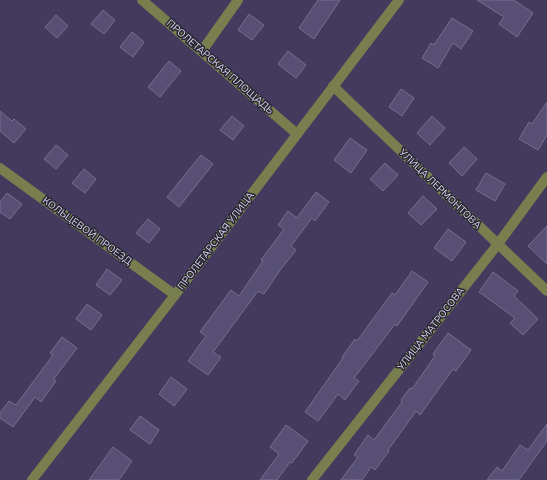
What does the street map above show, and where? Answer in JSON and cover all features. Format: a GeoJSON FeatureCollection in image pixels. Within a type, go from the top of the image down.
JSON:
{"type":"FeatureCollection","features":[{"type":"Feature","properties":{"kind":"street","name":"ПРОЛЕТАРСКАЯ ПЛОЩАДЬ"},"geometry":{"type":"LineString","coordinates":[[142,0],[297,134]]}},
{"type":"Feature","properties":{"kind":"street"},"geometry":{"type":"LineString","coordinates":[[202,51],[238,0]]}},
{"type":"Feature","properties":{"kind":"street","name":"ПРОЛЕТАРСКАЯ УЛИЦА"},"geometry":{"type":"LineString","coordinates":[[32,480],[175,295],[399,0]]}},
{"type":"Feature","properties":{"kind":"street","name":"УЛИЦА ЛЕРМОНТОВА"},"geometry":{"type":"LineString","coordinates":[[333,86],[547,291]]}},
{"type":"Feature","properties":{"kind":"street","name":"КОЛЬЦЕВОЙ ПРОЕЗД"},"geometry":{"type":"LineString","coordinates":[[0,168],[175,295]]}},
{"type":"Feature","properties":{"kind":"street","name":"УЛИЦА МАТРОСОВА"},"geometry":{"type":"LineString","coordinates":[[312,480],[498,244],[546,180]]}},
{"type":"Feature","properties":{"kind":"building"},"geometry":{"type":"Polygon","coordinates":[[[318,0],[340,0],[314,39],[299,28],[318,0]]]}},
{"type":"Feature","properties":{"kind":"building"},"geometry":{"type":"Polygon","coordinates":[[[477,0],[514,0],[533,13],[517,37],[499,24],[504,17],[477,0]]]}},
{"type":"Feature","properties":{"kind":"building"},"geometry":{"type":"Polygon","coordinates":[[[103,10],[115,20],[104,34],[91,24],[103,10]]]}},
{"type":"Feature","properties":{"kind":"building"},"geometry":{"type":"Polygon","coordinates":[[[249,14],[264,25],[252,40],[238,30],[249,14]]]}},
{"type":"Feature","properties":{"kind":"building"},"geometry":{"type":"Polygon","coordinates":[[[56,15],[68,26],[57,38],[45,27],[56,15]]]}},
{"type":"Feature","properties":{"kind":"building"},"geometry":{"type":"Polygon","coordinates":[[[452,18],[473,31],[461,49],[453,43],[438,68],[422,58],[431,43],[434,45],[452,18]]]}},
{"type":"Feature","properties":{"kind":"building"},"geometry":{"type":"Polygon","coordinates":[[[132,32],[144,42],[133,57],[120,47],[132,32]]]}},
{"type":"Feature","properties":{"kind":"building"},"geometry":{"type":"Polygon","coordinates":[[[288,51],[306,65],[296,78],[278,64],[288,51]]]}},
{"type":"Feature","properties":{"kind":"building"},"geometry":{"type":"Polygon","coordinates":[[[169,61],[181,71],[160,97],[148,87],[169,61]]]}},
{"type":"Feature","properties":{"kind":"building"},"geometry":{"type":"Polygon","coordinates":[[[401,89],[414,98],[402,116],[389,107],[401,89]]]}},
{"type":"Feature","properties":{"kind":"building"},"geometry":{"type":"Polygon","coordinates":[[[547,102],[547,135],[538,150],[519,139],[529,122],[532,124],[547,102]]]}},
{"type":"Feature","properties":{"kind":"building"},"geometry":{"type":"Polygon","coordinates":[[[0,111],[12,121],[14,119],[26,129],[14,143],[0,131],[0,111]]]}},
{"type":"Feature","properties":{"kind":"building"},"geometry":{"type":"Polygon","coordinates":[[[232,116],[244,126],[233,140],[220,130],[232,116]]]}},
{"type":"Feature","properties":{"kind":"building"},"geometry":{"type":"Polygon","coordinates":[[[432,116],[445,128],[430,145],[417,133],[432,116]]]}},
{"type":"Feature","properties":{"kind":"building"},"geometry":{"type":"Polygon","coordinates":[[[350,138],[367,150],[351,173],[334,160],[350,138]]]}},
{"type":"Feature","properties":{"kind":"building"},"geometry":{"type":"Polygon","coordinates":[[[56,145],[68,155],[56,169],[44,159],[56,145]]]}},
{"type":"Feature","properties":{"kind":"building"},"geometry":{"type":"Polygon","coordinates":[[[464,147],[477,159],[462,176],[449,163],[464,147]]]}},
{"type":"Feature","properties":{"kind":"building"},"geometry":{"type":"Polygon","coordinates":[[[201,155],[213,164],[179,207],[167,197],[201,155]]]}},
{"type":"Feature","properties":{"kind":"building"},"geometry":{"type":"Polygon","coordinates":[[[385,163],[398,175],[383,191],[370,179],[385,163]]]}},
{"type":"Feature","properties":{"kind":"building"},"geometry":{"type":"Polygon","coordinates":[[[84,169],[96,179],[85,193],[72,183],[84,169]]]}},
{"type":"Feature","properties":{"kind":"building"},"geometry":{"type":"Polygon","coordinates":[[[486,173],[505,184],[495,201],[476,190],[486,173]]]}},
{"type":"Feature","properties":{"kind":"building"},"geometry":{"type":"Polygon","coordinates":[[[316,192],[329,202],[315,221],[312,218],[291,246],[296,250],[264,294],[258,291],[213,352],[221,357],[208,375],[188,361],[206,336],[200,332],[231,290],[239,296],[263,261],[261,260],[284,229],[278,225],[288,211],[297,218],[316,192]]]}},
{"type":"Feature","properties":{"kind":"building"},"geometry":{"type":"Polygon","coordinates":[[[7,193],[22,204],[10,219],[0,212],[0,202],[7,193]]]}},
{"type":"Feature","properties":{"kind":"building"},"geometry":{"type":"Polygon","coordinates":[[[423,196],[437,209],[421,225],[408,213],[423,196]]]}},
{"type":"Feature","properties":{"kind":"building"},"geometry":{"type":"Polygon","coordinates":[[[148,219],[160,229],[149,243],[136,233],[148,219]]]}},
{"type":"Feature","properties":{"kind":"building"},"geometry":{"type":"Polygon","coordinates":[[[547,226],[547,264],[528,246],[547,226]]]}},
{"type":"Feature","properties":{"kind":"building"},"geometry":{"type":"Polygon","coordinates":[[[448,229],[466,242],[452,261],[434,248],[448,229]]]}},
{"type":"Feature","properties":{"kind":"building"},"geometry":{"type":"Polygon","coordinates":[[[107,269],[122,280],[110,295],[96,285],[107,269]]]}},
{"type":"Feature","properties":{"kind":"building"},"geometry":{"type":"Polygon","coordinates":[[[412,271],[428,282],[397,326],[395,324],[354,378],[359,381],[345,400],[338,394],[318,421],[305,412],[355,339],[357,341],[392,293],[395,295],[412,271]]]}},
{"type":"Feature","properties":{"kind":"building"},"geometry":{"type":"Polygon","coordinates":[[[493,272],[518,291],[514,296],[538,319],[523,335],[510,323],[515,318],[479,292],[493,272]]]}},
{"type":"Feature","properties":{"kind":"building"},"geometry":{"type":"Polygon","coordinates":[[[87,304],[102,315],[91,330],[76,319],[87,304]]]}},
{"type":"Feature","properties":{"kind":"building"},"geometry":{"type":"Polygon","coordinates":[[[448,333],[471,350],[456,371],[453,369],[420,415],[416,411],[375,470],[371,467],[362,480],[341,480],[358,457],[354,455],[368,435],[374,440],[402,402],[401,400],[410,388],[412,389],[435,356],[433,354],[448,333]]]}},
{"type":"Feature","properties":{"kind":"building"},"geometry":{"type":"Polygon","coordinates":[[[62,337],[77,348],[53,380],[56,381],[41,402],[35,397],[13,427],[0,418],[0,413],[9,401],[16,405],[53,355],[50,353],[62,337]]]}},
{"type":"Feature","properties":{"kind":"building"},"geometry":{"type":"Polygon","coordinates":[[[171,377],[187,389],[174,406],[159,394],[171,377]]]}},
{"type":"Feature","properties":{"kind":"building"},"geometry":{"type":"Polygon","coordinates":[[[140,416],[159,430],[150,444],[130,430],[140,416]]]}},
{"type":"Feature","properties":{"kind":"building"},"geometry":{"type":"Polygon","coordinates":[[[547,424],[547,441],[519,480],[487,480],[497,467],[502,471],[520,445],[528,450],[547,424]]]}},
{"type":"Feature","properties":{"kind":"building"},"geometry":{"type":"Polygon","coordinates":[[[286,425],[308,441],[277,480],[260,480],[279,454],[270,447],[286,425]]]}},
{"type":"Feature","properties":{"kind":"building"},"geometry":{"type":"Polygon","coordinates":[[[113,447],[132,461],[119,480],[89,480],[113,447]]]}}]}
